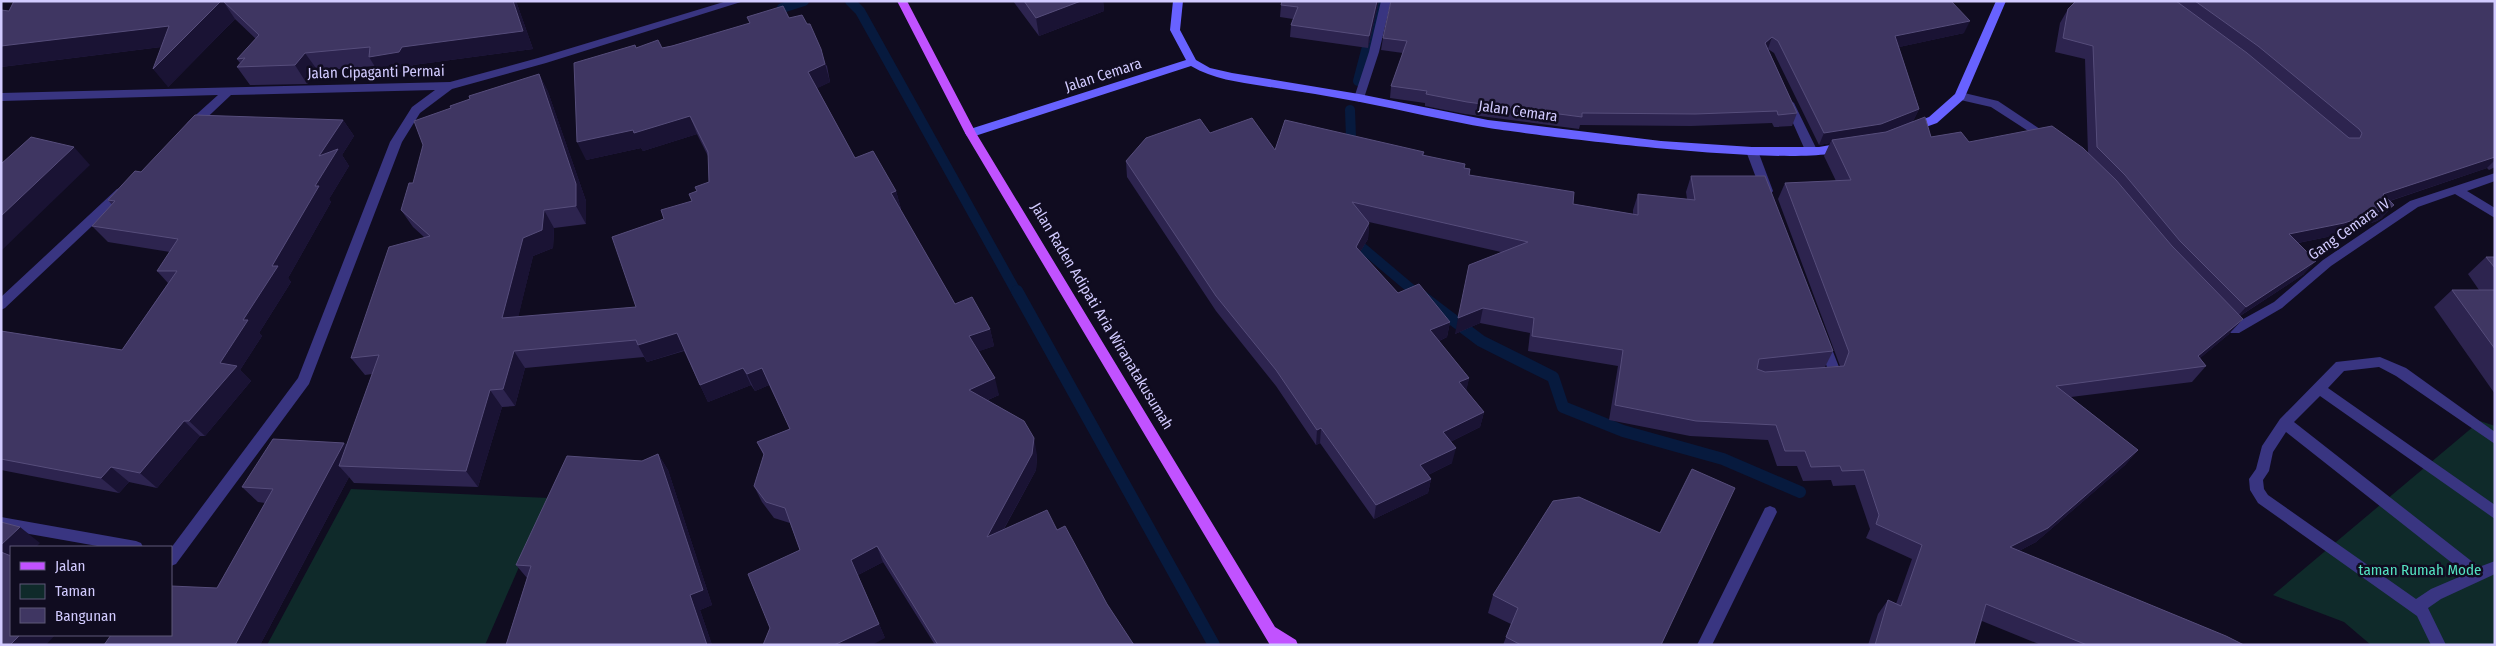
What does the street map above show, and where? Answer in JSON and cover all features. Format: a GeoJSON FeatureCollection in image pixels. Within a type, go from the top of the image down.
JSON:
{"type":"FeatureCollection","features":[{"type":"Feature","properties":{"kind":"main road","name":"Jalan Raden Adipati Aria Wiranatakusumah"},"geometry":{"type":"LineString","coordinates":[[902,1],[971,133],[1276,639]]}},
{"type":"Feature","properties":{"kind":"main road"},"geometry":{"type":"LineString","coordinates":[[1276,639],[1291,645]]}},
{"type":"Feature","properties":{"kind":"street","name":"Jalan Cipaganti Permai"},"geometry":{"type":"LineString","coordinates":[[1,97],[450,86],[542,61],[739,1]]}},
{"type":"Feature","properties":{"kind":"street"},"geometry":{"type":"LineString","coordinates":[[1178,1],[1175,30],[1192,62]]}},
{"type":"Feature","properties":{"kind":"street"},"geometry":{"type":"LineString","coordinates":[[1359,98],[1374,52],[1386,1]]}},
{"type":"Feature","properties":{"kind":"street"},"geometry":{"type":"LineString","coordinates":[[1896,134],[1933,120],[1960,96],[2002,1]]}},
{"type":"Feature","properties":{"kind":"street","name":"Jalan Cemara"},"geometry":{"type":"LineString","coordinates":[[971,133],[1192,62],[1207,71],[1232,77],[1359,98],[1488,124],[1661,145],[1752,151],[1811,150],[1858,145]]}},
{"type":"Feature","properties":{"kind":"street"},"geometry":{"type":"LineString","coordinates":[[172,556],[304,380],[396,142],[413,111],[424,100],[450,86]]}},
{"type":"Feature","properties":{"kind":"street"},"geometry":{"type":"LineString","coordinates":[[186,131],[229,91]]}},
{"type":"Feature","properties":{"kind":"street"},"geometry":{"type":"LineString","coordinates":[[1785,95],[1811,150]]}},
{"type":"Feature","properties":{"kind":"street"},"geometry":{"type":"LineString","coordinates":[[1960,96],[1994,104],[2063,148]]}},
{"type":"Feature","properties":{"kind":"street"},"geometry":{"type":"LineString","coordinates":[[1752,151],[1772,204]]}},
{"type":"Feature","properties":{"kind":"street","name":"Gang Cemara IV"},"geometry":{"type":"LineString","coordinates":[[2214,308],[2234,330],[2278,306],[2327,263],[2414,204],[2495,177]]}},
{"type":"Feature","properties":{"kind":"street"},"geometry":{"type":"LineString","coordinates":[[1,305],[130,184]]}},
{"type":"Feature","properties":{"kind":"street"},"geometry":{"type":"LineString","coordinates":[[2457,190],[2495,214]]}},
{"type":"Feature","properties":{"kind":"street"},"geometry":{"type":"LineString","coordinates":[[1812,376],[1830,375],[1833,367],[1820,332]]}},
{"type":"Feature","properties":{"kind":"street"},"geometry":{"type":"LineString","coordinates":[[2418,606],[2421,611],[2264,500],[2257,490],[2256,479],[2262,471],[2267,450],[2285,423],[2341,366],[2380,362],[2402,372],[2495,438]]}},
{"type":"Feature","properties":{"kind":"street"},"geometry":{"type":"LineString","coordinates":[[2318,388],[2495,513]]}},
{"type":"Feature","properties":{"kind":"street"},"geometry":{"type":"LineString","coordinates":[[2285,423],[2477,574]]}},
{"type":"Feature","properties":{"kind":"street"},"geometry":{"type":"LineString","coordinates":[[1704,645],[1770,512]]}},
{"type":"Feature","properties":{"kind":"street"},"geometry":{"type":"LineString","coordinates":[[1,522],[131,546]]}},
{"type":"Feature","properties":{"kind":"street"},"geometry":{"type":"LineString","coordinates":[[2418,606],[2436,594],[2495,567]]}},
{"type":"Feature","properties":{"kind":"street"},"geometry":{"type":"LineString","coordinates":[[2418,606],[2439,645]]}},
{"type":"Feature","properties":{"kind":"green space","name":"taman Rumah Mode"},"geometry":{"type":"Polygon","coordinates":[[[2480,421],[2495,426],[2495,645],[2371,645],[2344,622],[2273,595],[2480,421]]]}},
{"type":"Feature","properties":{"kind":"green space"},"geometry":{"type":"Polygon","coordinates":[[[351,489],[549,498],[485,645],[267,645],[351,489]]]}},
{"type":"Feature","properties":{"kind":"building"},"geometry":{"type":"Polygon","coordinates":[[[14,1],[221,1],[153,69],[169,26],[1,46],[1,10],[9,11],[14,1]]]}},
{"type":"Feature","properties":{"kind":"building"},"geometry":{"type":"Polygon","coordinates":[[[223,1],[513,1],[523,31],[402,47],[399,52],[369,57],[370,47],[305,53],[295,65],[237,67],[245,58],[237,59],[259,35],[223,1]]]}},
{"type":"Feature","properties":{"kind":"building"},"geometry":{"type":"Polygon","coordinates":[[[1024,1],[1081,1],[1036,18],[1024,1]]]}},
{"type":"Feature","properties":{"kind":"building"},"geometry":{"type":"Polygon","coordinates":[[[1282,1],[1377,1],[1369,36],[1291,25],[1298,7],[1281,5],[1282,1]]]}},
{"type":"Feature","properties":{"kind":"building"},"geometry":{"type":"Polygon","coordinates":[[[1391,1],[1951,1],[1970,21],[1895,36],[1919,109],[1881,124],[1824,133],[1778,41],[1772,37],[1765,43],[1797,113],[1778,115],[1777,111],[1695,114],[1582,113],[1582,117],[1467,102],[1426,94],[1427,91],[1391,86],[1407,41],[1383,38],[1391,1]]]}},
{"type":"Feature","properties":{"kind":"building"},"geometry":{"type":"Polygon","coordinates":[[[2076,1],[2176,1],[2247,53],[2349,138],[2360,138],[2362,133],[2359,129],[2258,46],[2195,1],[2495,1],[2495,157],[2383,194],[2394,205],[2390,208],[2344,223],[2289,234],[2316,261],[2246,307],[2180,241],[2125,175],[2097,147],[2093,46],[2063,38],[2068,9],[2076,1]]]}},
{"type":"Feature","properties":{"kind":"building"},"geometry":{"type":"Polygon","coordinates":[[[783,6],[789,18],[802,15],[807,24],[810,24],[821,49],[825,64],[808,72],[855,158],[873,151],[896,191],[891,193],[955,304],[972,297],[990,329],[969,336],[995,378],[969,390],[1024,421],[1034,438],[1032,454],[987,537],[1047,510],[1057,530],[1065,526],[1107,604],[1134,645],[938,645],[877,546],[851,560],[879,624],[834,645],[763,645],[770,628],[748,574],[800,550],[785,508],[766,502],[754,486],[764,454],[757,442],[790,429],[762,368],[747,374],[743,368],[700,385],[677,333],[638,345],[636,340],[514,351],[503,389],[490,390],[466,471],[339,466],[379,355],[351,358],[389,247],[430,236],[401,210],[409,183],[413,183],[423,145],[414,121],[451,108],[450,106],[470,99],[469,96],[539,74],[576,184],[576,206],[544,210],[542,230],[523,238],[502,318],[636,307],[612,237],[664,219],[661,210],[692,201],[689,194],[697,191],[695,187],[709,182],[708,152],[690,116],[634,133],[633,130],[577,142],[574,63],[635,45],[636,48],[658,40],[662,48],[672,46],[750,23],[747,17],[783,6]]]}},
{"type":"Feature","properties":{"kind":"building"},"geometry":{"type":"Polygon","coordinates":[[[195,115],[343,120],[319,156],[338,149],[315,186],[319,186],[272,266],[278,266],[243,320],[248,320],[220,363],[237,366],[189,421],[184,421],[140,473],[111,467],[101,478],[1,459],[1,331],[122,350],[177,271],[157,271],[178,239],[92,226],[115,201],[108,200],[135,171],[141,172],[195,115]]]}},
{"type":"Feature","properties":{"kind":"building"},"geometry":{"type":"Polygon","coordinates":[[[1925,117],[1931,137],[1961,132],[1969,142],[2052,126],[2083,148],[2116,180],[2172,246],[2243,319],[2198,356],[2206,366],[2056,386],[2138,450],[2048,528],[2010,547],[2244,645],[2087,645],[1986,604],[1974,645],[1875,645],[1888,600],[1901,606],[1922,545],[1876,524],[1879,515],[1864,470],[1842,471],[1840,466],[1811,467],[1805,451],[1785,451],[1776,425],[1696,421],[1615,405],[1623,350],[1532,336],[1534,318],[1483,308],[1458,318],[1469,265],[1528,242],[1352,202],[1369,223],[1356,247],[1398,293],[1419,284],[1450,322],[1430,330],[1469,378],[1459,382],[1484,412],[1443,432],[1456,448],[1420,465],[1431,479],[1376,505],[1321,428],[1317,430],[1276,370],[1216,296],[1126,161],[1146,138],[1200,119],[1210,133],[1252,118],[1275,150],[1285,120],[1424,152],[1422,155],[1465,164],[1464,168],[1470,169],[1469,175],[1574,192],[1573,204],[1638,215],[1638,194],[1695,200],[1691,176],[1765,176],[1833,351],[1759,359],[1757,369],[1765,372],[1844,366],[1849,352],[1785,183],[1851,180],[1832,140],[1886,132],[1925,117]]]}},
{"type":"Feature","properties":{"kind":"building"},"geometry":{"type":"Polygon","coordinates":[[[31,137],[74,147],[1,216],[1,164],[31,137]]]}},
{"type":"Feature","properties":{"kind":"building"},"geometry":{"type":"Polygon","coordinates":[[[2486,257],[2495,257],[2495,268],[2486,257]]]}},
{"type":"Feature","properties":{"kind":"building"},"geometry":{"type":"Polygon","coordinates":[[[2452,290],[2495,290],[2495,349],[2452,290]]]}},
{"type":"Feature","properties":{"kind":"building"},"geometry":{"type":"Polygon","coordinates":[[[273,439],[344,443],[235,645],[104,645],[110,636],[172,636],[172,586],[217,588],[273,489],[242,487],[273,439]]]}},
{"type":"Feature","properties":{"kind":"building"},"geometry":{"type":"Polygon","coordinates":[[[658,454],[703,590],[690,595],[707,645],[506,645],[531,566],[516,565],[567,456],[642,461],[658,454]]]}},
{"type":"Feature","properties":{"kind":"building"},"geometry":{"type":"Polygon","coordinates":[[[1692,469],[1735,488],[1661,645],[1521,645],[1506,637],[1518,608],[1493,595],[1553,501],[1579,497],[1660,533],[1692,469]]]}},
{"type":"Feature","properties":{"kind":"building"},"geometry":{"type":"Polygon","coordinates":[[[1,522],[20,527],[1,545],[1,522]]]}},
{"type":"Feature","properties":{"kind":"building"},"geometry":{"type":"Polygon","coordinates":[[[1,552],[10,556],[10,636],[19,636],[10,645],[1,645],[1,552]]]}},
{"type":"Feature","properties":{"kind":"waterway"},"geometry":{"type":"LineString","coordinates":[[782,8],[804,1]]}},
{"type":"Feature","properties":{"kind":"waterway"},"geometry":{"type":"LineString","coordinates":[[850,1],[860,11],[1017,293]]}},
{"type":"Feature","properties":{"kind":"waterway"},"geometry":{"type":"LineString","coordinates":[[1358,81],[1379,1]]}},
{"type":"Feature","properties":{"kind":"waterway"},"geometry":{"type":"LineString","coordinates":[[1348,149],[1351,137],[1350,110]]}},
{"type":"Feature","properties":{"kind":"waterway"},"geometry":{"type":"LineString","coordinates":[[1352,239],[1416,293]]}},
{"type":"Feature","properties":{"kind":"waterway"},"geometry":{"type":"LineString","coordinates":[[1017,291],[1214,645]]}},
{"type":"Feature","properties":{"kind":"waterway"},"geometry":{"type":"LineString","coordinates":[[1415,291],[1481,341],[1553,377],[1563,407],[1623,431],[1723,459],[1800,492]]}}]}
